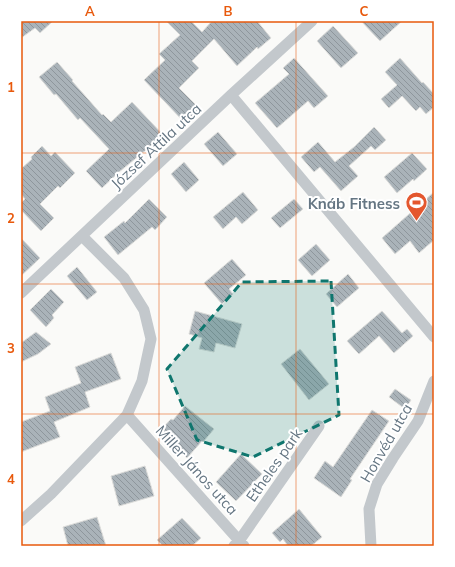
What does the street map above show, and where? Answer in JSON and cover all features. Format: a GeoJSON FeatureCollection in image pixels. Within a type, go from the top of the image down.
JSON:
{"type":"FeatureCollection","features":[{"type":"Feature","properties":{"kind":"street","name":"József Attila utca"},"geometry":{"type":"LineString","coordinates":[[21,293],[231,95],[312,21]]}},
{"type":"Feature","properties":{"kind":"street"},"geometry":{"type":"LineString","coordinates":[[231,95],[433,334]]}},
{"type":"Feature","properties":{"kind":"street"},"geometry":{"type":"LineString","coordinates":[[21,521],[51,494],[127,415],[142,381],[151,339],[144,310],[124,278],[82,236]]}},
{"type":"Feature","properties":{"kind":"street","name":"Honvéd utca"},"geometry":{"type":"LineString","coordinates":[[371,546],[369,509],[377,484],[418,421],[434,381]]}},
{"type":"Feature","properties":{"kind":"street","name":"Miller János utca"},"geometry":{"type":"LineString","coordinates":[[127,415],[239,544]]}},
{"type":"Feature","properties":{"kind":"street","name":"Etheles park"},"geometry":{"type":"LineString","coordinates":[[239,544],[319,426]]}},
{"type":"Feature","properties":{"kind":"highlighted area"},"geometry":{"type":"Polygon","coordinates":[[[331,281],[339,415],[253,457],[197,440],[167,369],[242,282],[331,281]]]}},
{"type":"Feature","properties":{"kind":"building"},"geometry":{"type":"Polygon","coordinates":[[[21,21],[53,21],[40,33],[35,28],[21,38],[21,21]]]}},
{"type":"Feature","properties":{"kind":"building"},"geometry":{"type":"Polygon","coordinates":[[[166,21],[191,21],[202,32],[212,21],[257,21],[271,38],[258,49],[257,47],[237,66],[214,39],[192,61],[199,68],[179,88],[200,109],[185,123],[144,80],[165,60],[159,54],[180,35],[166,21]]]}},
{"type":"Feature","properties":{"kind":"building"},"geometry":{"type":"Polygon","coordinates":[[[361,21],[402,21],[380,41],[361,21]]]}},
{"type":"Feature","properties":{"kind":"building"},"geometry":{"type":"Polygon","coordinates":[[[333,26],[358,53],[341,68],[317,41],[333,26]]]}},
{"type":"Feature","properties":{"kind":"building"},"geometry":{"type":"Polygon","coordinates":[[[294,58],[328,96],[314,108],[308,101],[277,128],[255,103],[289,74],[283,68],[294,58]]]}},
{"type":"Feature","properties":{"kind":"building"},"geometry":{"type":"Polygon","coordinates":[[[400,58],[434,94],[434,107],[426,114],[420,107],[416,111],[402,96],[389,108],[381,99],[397,85],[385,72],[400,58]]]}},
{"type":"Feature","properties":{"kind":"building"},"geometry":{"type":"Polygon","coordinates":[[[57,62],[102,115],[103,114],[111,122],[132,102],[165,137],[154,147],[152,145],[102,188],[86,171],[109,149],[80,118],[78,120],[39,77],[57,62]]]}},
{"type":"Feature","properties":{"kind":"building"},"geometry":{"type":"Polygon","coordinates":[[[374,127],[386,140],[375,150],[371,146],[349,166],[358,176],[341,191],[320,167],[314,172],[301,157],[318,142],[335,162],[354,147],[374,127]]]}},
{"type":"Feature","properties":{"kind":"building"},"geometry":{"type":"Polygon","coordinates":[[[218,132],[237,154],[223,166],[204,144],[218,132]]]}},
{"type":"Feature","properties":{"kind":"building"},"geometry":{"type":"Polygon","coordinates":[[[42,146],[51,156],[55,152],[75,173],[60,188],[58,186],[40,204],[54,218],[41,231],[21,210],[21,203],[25,199],[21,194],[21,169],[32,159],[31,157],[42,146]]]}},
{"type":"Feature","properties":{"kind":"building"},"geometry":{"type":"Polygon","coordinates":[[[412,153],[427,169],[414,181],[413,179],[397,193],[384,177],[412,153]]]}},
{"type":"Feature","properties":{"kind":"building"},"geometry":{"type":"Polygon","coordinates":[[[184,162],[199,180],[186,192],[171,174],[184,162]]]}},
{"type":"Feature","properties":{"kind":"building"},"geometry":{"type":"Polygon","coordinates":[[[243,192],[258,210],[242,224],[236,217],[223,229],[213,217],[243,192]]]}},
{"type":"Feature","properties":{"kind":"building","name":"Knáb Fitness"},"geometry":{"type":"Polygon","coordinates":[[[434,192],[434,240],[419,253],[410,241],[395,254],[382,238],[434,192]]]}},
{"type":"Feature","properties":{"kind":"building"},"geometry":{"type":"Polygon","coordinates":[[[149,199],[167,217],[155,230],[152,227],[118,255],[104,237],[124,221],[125,223],[149,199]]]}},
{"type":"Feature","properties":{"kind":"building"},"geometry":{"type":"Polygon","coordinates":[[[294,199],[303,209],[280,228],[271,218],[294,199]]]}},
{"type":"Feature","properties":{"kind":"building"},"geometry":{"type":"Polygon","coordinates":[[[21,238],[40,258],[21,276],[21,238]]]}},
{"type":"Feature","properties":{"kind":"building"},"geometry":{"type":"Polygon","coordinates":[[[316,244],[330,260],[312,276],[298,260],[316,244]]]}},
{"type":"Feature","properties":{"kind":"building"},"geometry":{"type":"Polygon","coordinates":[[[232,259],[246,275],[229,289],[233,294],[222,304],[204,283],[232,259]]]}},
{"type":"Feature","properties":{"kind":"building"},"geometry":{"type":"Polygon","coordinates":[[[77,267],[97,292],[87,300],[67,276],[77,267]]]}},
{"type":"Feature","properties":{"kind":"building"},"geometry":{"type":"Polygon","coordinates":[[[348,274],[359,288],[337,307],[326,294],[348,274]]]}},
{"type":"Feature","properties":{"kind":"building"},"geometry":{"type":"Polygon","coordinates":[[[51,289],[64,302],[52,315],[54,318],[46,327],[30,310],[51,289]]]}},
{"type":"Feature","properties":{"kind":"building"},"geometry":{"type":"Polygon","coordinates":[[[195,311],[242,324],[235,348],[216,343],[214,352],[199,349],[202,338],[189,334],[195,311]]]}},
{"type":"Feature","properties":{"kind":"building"},"geometry":{"type":"Polygon","coordinates":[[[382,311],[402,333],[407,329],[413,336],[394,353],[379,336],[359,354],[347,341],[382,311]]]}},
{"type":"Feature","properties":{"kind":"building"},"geometry":{"type":"Polygon","coordinates":[[[36,332],[51,344],[38,354],[21,362],[21,343],[36,332]]]}},
{"type":"Feature","properties":{"kind":"building"},"geometry":{"type":"Polygon","coordinates":[[[300,349],[329,384],[309,400],[281,364],[300,349]]]}},
{"type":"Feature","properties":{"kind":"building"},"geometry":{"type":"Polygon","coordinates":[[[111,353],[121,379],[85,392],[90,407],[54,422],[60,437],[21,452],[21,422],[50,411],[45,397],[81,383],[75,367],[111,353]]]}},
{"type":"Feature","properties":{"kind":"building"},"geometry":{"type":"Polygon","coordinates":[[[395,389],[411,400],[405,409],[389,397],[395,389]]]}},
{"type":"Feature","properties":{"kind":"building"},"geometry":{"type":"Polygon","coordinates":[[[185,406],[214,429],[187,458],[159,432],[171,419],[173,420],[185,406]]]}},
{"type":"Feature","properties":{"kind":"building"},"geometry":{"type":"Polygon","coordinates":[[[372,410],[389,421],[350,479],[352,480],[341,497],[314,478],[325,461],[333,467],[372,410]]]}},
{"type":"Feature","properties":{"kind":"building"},"geometry":{"type":"Polygon","coordinates":[[[241,454],[262,474],[236,501],[216,482],[241,454]]]}},
{"type":"Feature","properties":{"kind":"building"},"geometry":{"type":"Polygon","coordinates":[[[145,466],[154,496],[119,506],[111,476],[145,466]]]}},
{"type":"Feature","properties":{"kind":"building"},"geometry":{"type":"Polygon","coordinates":[[[299,509],[322,537],[311,546],[288,546],[283,539],[280,542],[272,533],[299,509]]]}},
{"type":"Feature","properties":{"kind":"building"},"geometry":{"type":"Polygon","coordinates":[[[97,517],[106,546],[68,546],[63,527],[97,517]]]}},
{"type":"Feature","properties":{"kind":"building"},"geometry":{"type":"Polygon","coordinates":[[[182,518],[201,538],[192,546],[163,546],[157,540],[182,518]]]}},
{"type":"Feature","properties":{"kind":"place","name":"Knáb Fitness"},"geometry":{"type":"Point","coordinates":[416,222]}}]}
